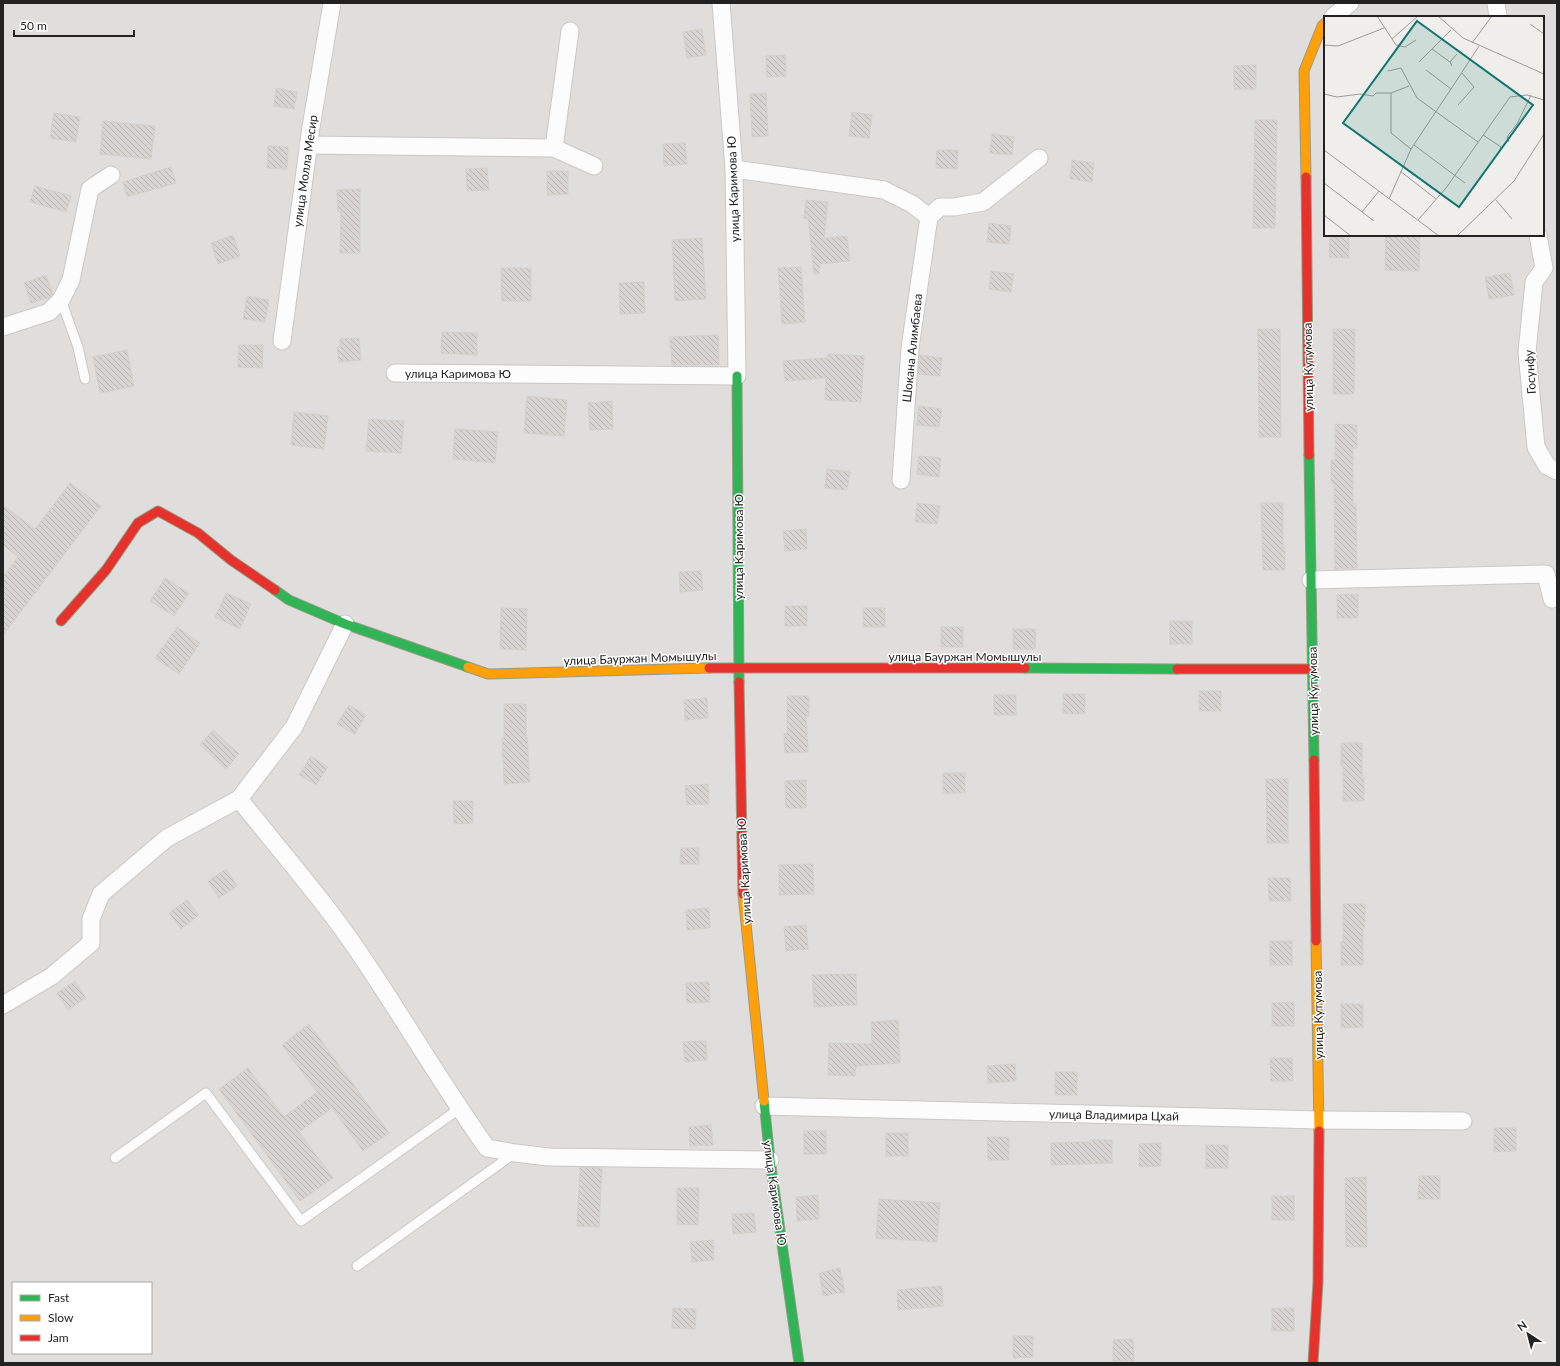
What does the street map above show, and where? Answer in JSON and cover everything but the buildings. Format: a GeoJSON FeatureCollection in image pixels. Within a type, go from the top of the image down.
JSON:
{"type":"FeatureCollection","features":[{"type":"Feature","properties":{"kind":"street","name":"улица Молла Месир"},"geometry":{"type":"LineString","coordinates":[[282,340],[308,145],[332,3]]}},
{"type":"Feature","properties":{"kind":"street","name":"улица Каримова Ю"},"geometry":{"type":"LineString","coordinates":[[721,3],[734,169],[742,885],[770,1160],[799,1363]]}},
{"type":"Feature","properties":{"kind":"street"},"geometry":{"type":"LineString","coordinates":[[1334,16],[1350,3]]}},
{"type":"Feature","properties":{"kind":"street"},"geometry":{"type":"LineString","coordinates":[[1496,3],[1498,16]]}},
{"type":"Feature","properties":{"kind":"street","name":"улица Кутумова"},"geometry":{"type":"LineString","coordinates":[[1313,1363],[1318,1282],[1319,1120],[1304,71],[1324,24]]}},
{"type":"Feature","properties":{"kind":"street"},"geometry":{"type":"LineString","coordinates":[[554,148],[570,32]]}},
{"type":"Feature","properties":{"kind":"street"},"geometry":{"type":"LineString","coordinates":[[308,145],[554,148],[594,166]]}},
{"type":"Feature","properties":{"kind":"street"},"geometry":{"type":"LineString","coordinates":[[734,169],[884,190],[912,204],[929,217],[940,207],[954,207],[982,202],[1039,158]]}},
{"type":"Feature","properties":{"kind":"street"},"geometry":{"type":"LineString","coordinates":[[3,327],[49,312],[61,300],[71,280],[90,189],[111,175]]}},
{"type":"Feature","properties":{"kind":"street","name":"Шокана Алимбаева"},"geometry":{"type":"LineString","coordinates":[[901,480],[910,348],[929,217]]}},
{"type":"Feature","properties":{"kind":"street","name":"Госунфу"},"geometry":{"type":"LineString","coordinates":[[1538,236],[1550,268],[1534,282],[1527,352],[1536,447],[1547,466],[1557,470]]}},
{"type":"Feature","properties":{"kind":"street","name":"улица Каримова Ю"},"geometry":{"type":"LineString","coordinates":[[394,373],[737,376]]}},
{"type":"Feature","properties":{"kind":"street","name":"улица Бауржан Момышулы"},"geometry":{"type":"LineString","coordinates":[[61,621],[106,570],[138,523],[158,511],[198,533],[232,560],[289,600],[345,624],[488,674],[739,667],[1313,669]]}},
{"type":"Feature","properties":{"kind":"street"},"geometry":{"type":"LineString","coordinates":[[1311,580],[1546,574],[1552,599]]}},
{"type":"Feature","properties":{"kind":"street"},"geometry":{"type":"LineString","coordinates":[[3,1005],[52,976],[91,942],[91,919],[101,894],[167,838],[239,799],[294,727],[345,624]]}},
{"type":"Feature","properties":{"kind":"street"},"geometry":{"type":"LineString","coordinates":[[239,799],[332,915],[365,962],[459,1109],[487,1148],[549,1157],[770,1160]]}},
{"type":"Feature","properties":{"kind":"street","name":"улица Владимира Цхай"},"geometry":{"type":"LineString","coordinates":[[764,1106],[1319,1120],[1463,1121]]}},
{"type":"Feature","properties":{"kind":"lane"},"geometry":{"type":"LineString","coordinates":[[61,300],[78,347],[86,379]]}},
{"type":"Feature","properties":{"kind":"lane"},"geometry":{"type":"LineString","coordinates":[[116,1158],[206,1093],[301,1221],[459,1109]]}},
{"type":"Feature","properties":{"kind":"lane"},"geometry":{"type":"LineString","coordinates":[[357,1266],[515,1153]]}},
{"type":"Feature","properties":{"kind":"shaded area"},"geometry":{"type":"Polygon","coordinates":[[[3,3],[1557,3],[1557,1363],[3,1363],[3,3]]]}},
{"type":"Feature","properties":{"kind":"traffic: fast"},"geometry":{"type":"LineString","coordinates":[[737,376],[739,682]]}},
{"type":"Feature","properties":{"kind":"traffic: fast"},"geometry":{"type":"LineString","coordinates":[[1309,455],[1314,760]]}},
{"type":"Feature","properties":{"kind":"traffic: fast"},"geometry":{"type":"LineString","coordinates":[[275,590],[289,600],[345,624],[468,667]]}},
{"type":"Feature","properties":{"kind":"traffic: fast"},"geometry":{"type":"LineString","coordinates":[[1025,668],[1177,669]]}},
{"type":"Feature","properties":{"kind":"traffic: fast"},"geometry":{"type":"LineString","coordinates":[[764,1101],[770,1160],[799,1363]]}},
{"type":"Feature","properties":{"kind":"traffic: slow"},"geometry":{"type":"LineString","coordinates":[[1306,177],[1304,71],[1324,24]]}},
{"type":"Feature","properties":{"kind":"traffic: slow"},"geometry":{"type":"LineString","coordinates":[[468,667],[488,674],[709,668]]}},
{"type":"Feature","properties":{"kind":"traffic: slow"},"geometry":{"type":"LineString","coordinates":[[743,894],[764,1101]]}},
{"type":"Feature","properties":{"kind":"traffic: slow"},"geometry":{"type":"LineString","coordinates":[[1316,941],[1319,1131]]}},
{"type":"Feature","properties":{"kind":"traffic: jam"},"geometry":{"type":"LineString","coordinates":[[1306,177],[1309,455]]}},
{"type":"Feature","properties":{"kind":"traffic: jam"},"geometry":{"type":"LineString","coordinates":[[61,621],[106,570],[138,523],[158,511],[198,533],[231,560],[275,590]]}},
{"type":"Feature","properties":{"kind":"traffic: jam"},"geometry":{"type":"LineString","coordinates":[[709,668],[1025,668]]}},
{"type":"Feature","properties":{"kind":"traffic: jam"},"geometry":{"type":"LineString","coordinates":[[1177,669],[1313,669]]}},
{"type":"Feature","properties":{"kind":"traffic: jam"},"geometry":{"type":"LineString","coordinates":[[739,682],[743,894]]}},
{"type":"Feature","properties":{"kind":"traffic: jam"},"geometry":{"type":"LineString","coordinates":[[1314,760],[1316,941]]}},
{"type":"Feature","properties":{"kind":"traffic: jam"},"geometry":{"type":"LineString","coordinates":[[1313,1363],[1318,1282],[1319,1131]]}}]}
